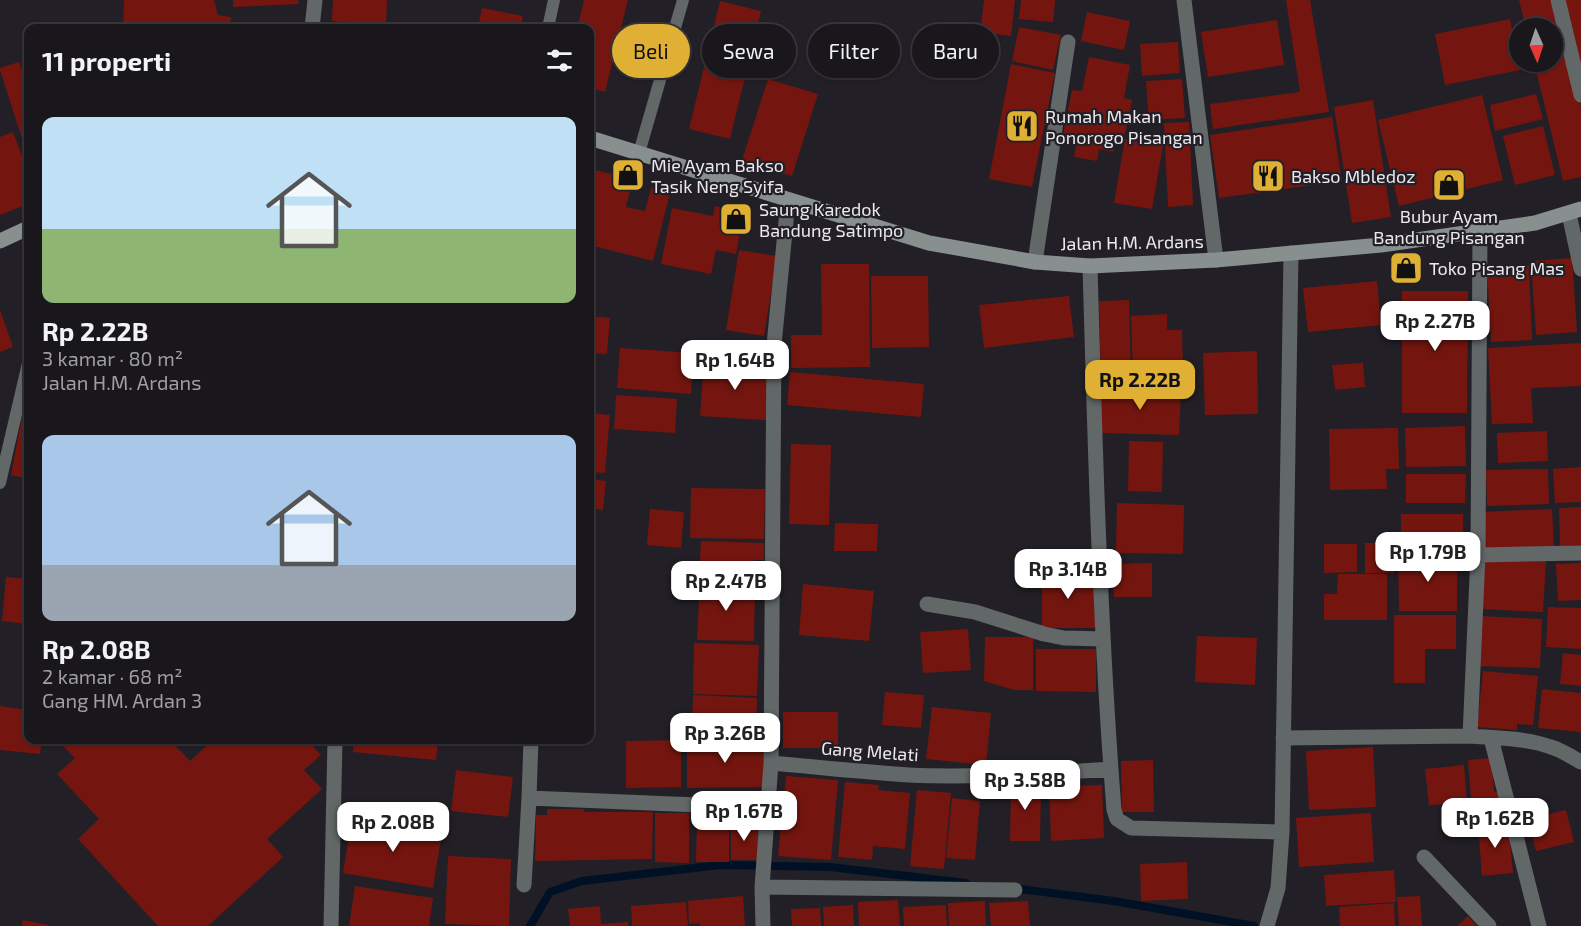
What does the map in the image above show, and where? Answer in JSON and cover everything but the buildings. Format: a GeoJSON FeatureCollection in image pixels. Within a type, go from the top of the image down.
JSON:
{"type":"FeatureCollection","features":[{"type":"Feature","properties":{"kind":"street"},"geometry":{"type":"LineString","coordinates":[[312,24],[315,0]]}},
{"type":"Feature","properties":{"kind":"street"},"geometry":{"type":"LineString","coordinates":[[1184,0],[1216,260]]}},
{"type":"Feature","properties":{"kind":"street"},"geometry":{"type":"LineString","coordinates":[[1558,0],[1581,95]]}},
{"type":"Feature","properties":{"kind":"street"},"geometry":{"type":"LineString","coordinates":[[1035,262],[1068,42]]}},
{"type":"Feature","properties":{"kind":"street","name":"Jalan H.M. Ardans"},"geometry":{"type":"LineString","coordinates":[[594,139],[928,243],[1035,262],[1090,266],[1216,260],[1381,245],[1535,223],[1575,212]]}},
{"type":"Feature","properties":{"kind":"street"},"geometry":{"type":"LineString","coordinates":[[763,926],[763,885],[771,763],[774,345],[788,201]]}},
{"type":"Feature","properties":{"kind":"street"},"geometry":{"type":"LineString","coordinates":[[1575,212],[1581,269]]}},
{"type":"Feature","properties":{"kind":"street"},"geometry":{"type":"LineString","coordinates":[[0,241],[24,230]]}},
{"type":"Feature","properties":{"kind":"street"},"geometry":{"type":"LineString","coordinates":[[1470,736],[1478,555],[1480,230]]}},
{"type":"Feature","properties":{"kind":"street"},"geometry":{"type":"LineString","coordinates":[[1267,926],[1278,888],[1281,840],[1291,253]]}},
{"type":"Feature","properties":{"kind":"street"},"geometry":{"type":"LineString","coordinates":[[1090,266],[1094,437],[1103,639],[1114,810],[1117,819],[1131,828],[1281,840]]}},
{"type":"Feature","properties":{"kind":"street"},"geometry":{"type":"LineString","coordinates":[[1478,555],[1581,554]]}},
{"type":"Feature","properties":{"kind":"street"},"geometry":{"type":"LineString","coordinates":[[927,604],[975,612],[1064,638],[1103,639]]}},
{"type":"Feature","properties":{"kind":"street"},"geometry":{"type":"LineString","coordinates":[[1283,738],[1470,736],[1538,743],[1552,747],[1581,762]]}},
{"type":"Feature","properties":{"kind":"street"},"geometry":{"type":"LineString","coordinates":[[1491,738],[1539,926]]}},
{"type":"Feature","properties":{"kind":"street"},"geometry":{"type":"LineString","coordinates":[[331,926],[335,744]]}},
{"type":"Feature","properties":{"kind":"street"},"geometry":{"type":"LineString","coordinates":[[524,885],[531,744]]}},
{"type":"Feature","properties":{"kind":"street","name":"Gang Melati"},"geometry":{"type":"LineString","coordinates":[[771,763],[930,775],[1006,775],[1111,769]]}},
{"type":"Feature","properties":{"kind":"street"},"geometry":{"type":"LineString","coordinates":[[529,798],[768,808]]}},
{"type":"Feature","properties":{"kind":"street"},"geometry":{"type":"LineString","coordinates":[[1424,857],[1489,926]]}},
{"type":"Feature","properties":{"kind":"street"},"geometry":{"type":"LineString","coordinates":[[763,885],[1015,890]]}},
{"type":"Feature","properties":{"kind":"lane"},"geometry":{"type":"LineString","coordinates":[[549,24],[554,0]]}},
{"type":"Feature","properties":{"kind":"lane"},"geometry":{"type":"LineString","coordinates":[[639,153],[683,0]]}},
{"type":"Feature","properties":{"kind":"lane"},"geometry":{"type":"LineString","coordinates":[[0,483],[24,380]]}},
{"type":"Feature","properties":{"kind":"waterway"},"geometry":{"type":"LineString","coordinates":[[530,926],[550,892],[582,881],[720,865],[830,867],[966,883]]}},
{"type":"Feature","properties":{"kind":"waterway"},"geometry":{"type":"LineString","coordinates":[[1012,888],[1114,901],[1254,926]]}},
{"type":"Feature","properties":{"kind":"place","name":"Rumah Makan Ponorogo Pisangan"},"geometry":{"type":"Point","coordinates":[1022,126]}},
{"type":"Feature","properties":{"kind":"place","name":"Mie Ayam Bakso Tasik Neng Syifa"},"geometry":{"type":"Point","coordinates":[628,175]}},
{"type":"Feature","properties":{"kind":"place","name":"Bakso Mbledoz"},"geometry":{"type":"Point","coordinates":[1268,176]}},
{"type":"Feature","properties":{"kind":"place","name":"Bubur Ayam Bandung Pisangan"},"geometry":{"type":"Point","coordinates":[1449,185]}},
{"type":"Feature","properties":{"kind":"place","name":"Saung Karedok Bandung Satimpo"},"geometry":{"type":"Point","coordinates":[736,219]}},
{"type":"Feature","properties":{"kind":"place","name":"Toko Pisang Mas"},"geometry":{"type":"Point","coordinates":[1406,268]}}]}
